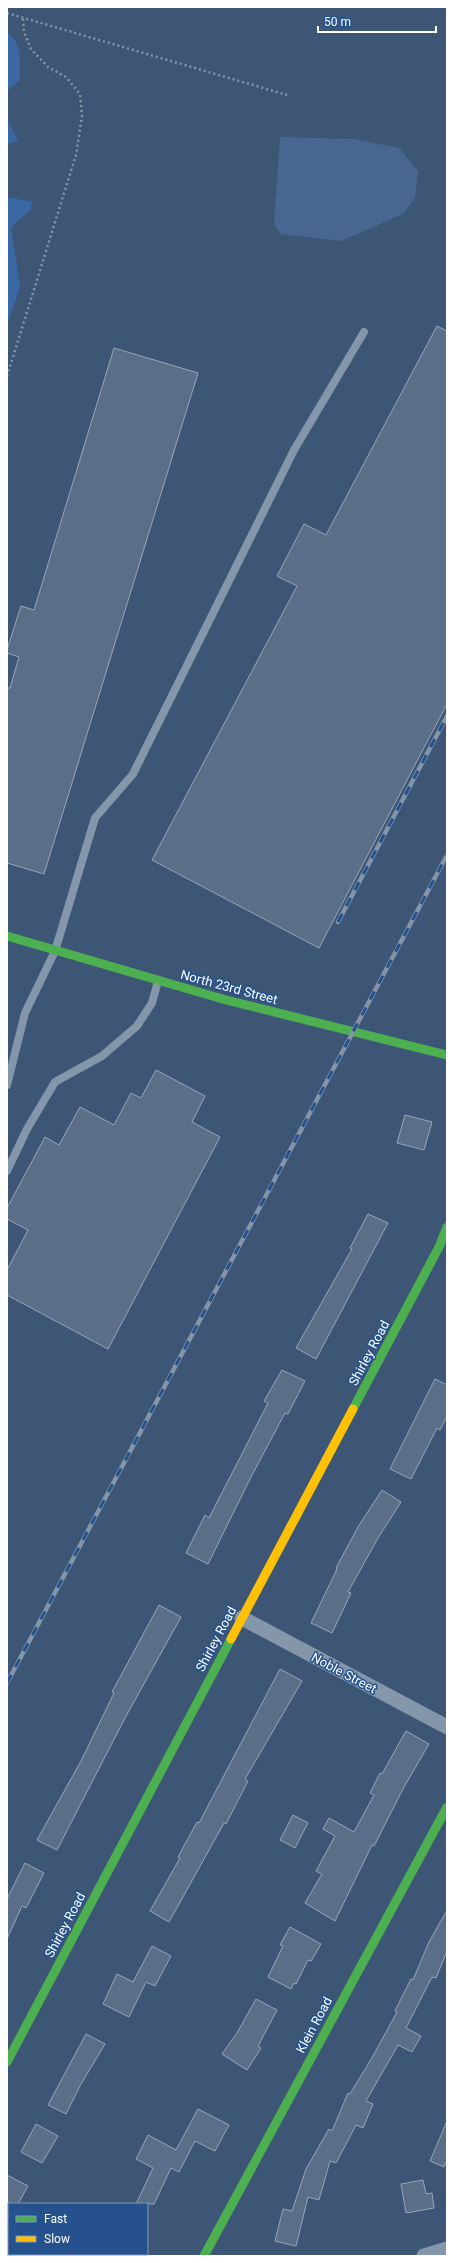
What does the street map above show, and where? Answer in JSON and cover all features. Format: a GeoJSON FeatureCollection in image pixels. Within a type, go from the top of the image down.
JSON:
{"type":"FeatureCollection","features":[{"type":"Feature","properties":{"kind":"street","name":"North 23rd Street"},"geometry":{"type":"LineString","coordinates":[[7,936],[158,981],[352,1033],[447,1055]]}},
{"type":"Feature","properties":{"kind":"street","name":"Shirley Road"},"geometry":{"type":"LineString","coordinates":[[7,2062],[437,1252],[447,1227]]}},
{"type":"Feature","properties":{"kind":"street","name":"Noble Street"},"geometry":{"type":"LineString","coordinates":[[242,1618],[447,1727]]}},
{"type":"Feature","properties":{"kind":"street","name":"Klein Road"},"geometry":{"type":"LineString","coordinates":[[204,2256],[447,1807]]}},
{"type":"Feature","properties":{"kind":"street"},"geometry":{"type":"LineString","coordinates":[[424,2256],[447,2249]]}},
{"type":"Feature","properties":{"kind":"lane"},"geometry":{"type":"LineString","coordinates":[[7,1086],[25,1013],[55,951],[96,818],[133,774],[294,450],[364,332]]}},
{"type":"Feature","properties":{"kind":"lane"},"geometry":{"type":"LineString","coordinates":[[7,1170],[27,1130],[55,1082],[102,1056],[138,1026],[152,1003],[158,981]]}},
{"type":"Feature","properties":{"kind":"path"},"geometry":{"type":"LineString","coordinates":[[7,13],[23,19],[288,95]]}},
{"type":"Feature","properties":{"kind":"path"},"geometry":{"type":"LineString","coordinates":[[7,376],[76,155],[82,116],[80,94],[66,78],[48,67],[31,49],[24,32],[23,19]]}},
{"type":"Feature","properties":{"kind":"shaded area"},"geometry":{"type":"Polygon","coordinates":[[[7,32],[16,43],[20,54],[20,80],[7,91],[7,32]]]}},
{"type":"Feature","properties":{"kind":"shaded area"},"geometry":{"type":"Polygon","coordinates":[[[7,119],[18,141],[7,144],[7,119]]]}},
{"type":"Feature","properties":{"kind":"shaded area"},"geometry":{"type":"Polygon","coordinates":[[[280,137],[354,139],[399,148],[418,171],[415,198],[403,214],[341,241],[281,234],[274,224],[280,137]]]}},
{"type":"Feature","properties":{"kind":"shaded area"},"geometry":{"type":"Polygon","coordinates":[[[7,197],[32,202],[31,209],[11,227],[20,287],[7,326],[7,197]]]}},
{"type":"Feature","properties":{"kind":"building"},"geometry":{"type":"Polygon","coordinates":[[[437,326],[447,331],[447,704],[319,948],[152,860],[297,586],[277,576],[304,524],[326,535],[437,326]]]}},
{"type":"Feature","properties":{"kind":"building"},"geometry":{"type":"Polygon","coordinates":[[[114,348],[198,373],[44,874],[7,863],[7,688],[10,688],[19,657],[7,653],[7,650],[21,606],[34,610],[114,348]]]}},
{"type":"Feature","properties":{"kind":"building"},"geometry":{"type":"Polygon","coordinates":[[[156,1070],[205,1096],[192,1122],[220,1137],[108,1349],[7,1295],[7,1270],[28,1230],[7,1219],[7,1208],[45,1137],[59,1145],[80,1107],[114,1125],[131,1093],[141,1098],[156,1070]]]}},
{"type":"Feature","properties":{"kind":"building"},"geometry":{"type":"Polygon","coordinates":[[[405,1115],[432,1122],[424,1150],[397,1143],[405,1115]]]}},
{"type":"Feature","properties":{"kind":"building"},"geometry":{"type":"Polygon","coordinates":[[[368,1214],[388,1223],[316,1359],[296,1348],[352,1249],[350,1248],[368,1214]]]}},
{"type":"Feature","properties":{"kind":"building"},"geometry":{"type":"Polygon","coordinates":[[[282,1370],[305,1381],[288,1414],[285,1413],[251,1477],[208,1564],[186,1553],[205,1515],[209,1518],[268,1403],[264,1401],[282,1370]]]}},
{"type":"Feature","properties":{"kind":"building"},"geometry":{"type":"Polygon","coordinates":[[[435,1379],[447,1385],[447,1416],[440,1430],[437,1428],[411,1479],[390,1469],[435,1379]]]}},
{"type":"Feature","properties":{"kind":"building"},"geometry":{"type":"Polygon","coordinates":[[[382,1490],[401,1502],[378,1538],[348,1592],[351,1593],[332,1633],[311,1623],[337,1569],[336,1568],[358,1527],[382,1490]]]}},
{"type":"Feature","properties":{"kind":"building"},"geometry":{"type":"Polygon","coordinates":[[[159,1605],[181,1617],[125,1718],[57,1850],[37,1840],[81,1761],[114,1693],[112,1692],[159,1605]]]}},
{"type":"Feature","properties":{"kind":"building"},"geometry":{"type":"Polygon","coordinates":[[[280,1669],[302,1681],[245,1779],[248,1781],[226,1824],[224,1823],[169,1922],[150,1911],[180,1858],[178,1857],[197,1822],[199,1823],[280,1669]]]}},
{"type":"Feature","properties":{"kind":"building"},"geometry":{"type":"Polygon","coordinates":[[[406,1731],[429,1744],[404,1787],[374,1846],[372,1845],[335,1921],[305,1903],[322,1874],[316,1871],[335,1836],[323,1829],[329,1818],[354,1832],[374,1795],[370,1793],[380,1773],[382,1774],[406,1731]]]}},
{"type":"Feature","properties":{"kind":"building"},"geometry":{"type":"Polygon","coordinates":[[[293,1815],[308,1823],[295,1848],[280,1840],[293,1815]]]}},
{"type":"Feature","properties":{"kind":"building"},"geometry":{"type":"Polygon","coordinates":[[[25,1863],[44,1873],[26,1908],[22,1906],[7,1939],[7,1899],[25,1863]]]}},
{"type":"Feature","properties":{"kind":"building"},"geometry":{"type":"Polygon","coordinates":[[[447,1910],[447,1951],[436,1978],[432,1977],[406,2028],[421,2036],[412,2052],[398,2045],[366,2101],[373,2104],[363,2128],[356,2125],[336,2163],[330,2161],[319,2200],[308,2197],[296,2246],[275,2241],[283,2209],[292,2211],[306,2169],[329,2129],[332,2131],[348,2093],[350,2094],[373,2056],[397,2012],[395,2011],[411,1979],[413,1980],[428,1944],[447,1910]]]}},
{"type":"Feature","properties":{"kind":"building"},"geometry":{"type":"Polygon","coordinates":[[[290,1927],[321,1944],[311,1961],[308,1960],[296,1984],[294,1983],[291,1989],[268,1977],[283,1946],[280,1945],[290,1927]]]}},
{"type":"Feature","properties":{"kind":"building"},"geometry":{"type":"Polygon","coordinates":[[[152,1946],[171,1956],[155,1986],[146,1982],[129,2017],[103,2004],[117,1974],[133,1982],[152,1946]]]}},
{"type":"Feature","properties":{"kind":"building"},"geometry":{"type":"Polygon","coordinates":[[[256,1999],[277,2010],[258,2046],[261,2048],[247,2070],[222,2054],[237,2033],[256,1999]]]}},
{"type":"Feature","properties":{"kind":"building"},"geometry":{"type":"Polygon","coordinates":[[[86,2034],[105,2044],[81,2084],[66,2114],[48,2105],[86,2034]]]}},
{"type":"Feature","properties":{"kind":"building"},"geometry":{"type":"Polygon","coordinates":[[[198,2109],[229,2125],[215,2151],[195,2141],[179,2172],[171,2168],[154,2204],[136,2203],[153,2168],[136,2159],[148,2135],[176,2150],[198,2109]]]}},
{"type":"Feature","properties":{"kind":"building"},"geometry":{"type":"Polygon","coordinates":[[[447,2121],[447,2159],[444,2167],[430,2161],[447,2121]]]}},
{"type":"Feature","properties":{"kind":"building"},"geometry":{"type":"Polygon","coordinates":[[[36,2124],[58,2136],[42,2163],[21,2152],[36,2124]]]}},
{"type":"Feature","properties":{"kind":"building"},"geometry":{"type":"Polygon","coordinates":[[[7,2175],[28,2186],[19,2203],[7,2204],[7,2175]]]}},
{"type":"Feature","properties":{"kind":"building"},"geometry":{"type":"Polygon","coordinates":[[[423,2180],[426,2194],[432,2193],[434,2208],[406,2213],[401,2184],[423,2180]]]}},
{"type":"Feature","properties":{"kind":"railway"},"geometry":{"type":"LineString","coordinates":[[338,922],[447,716]]}},
{"type":"Feature","properties":{"kind":"railway"},"geometry":{"type":"LineString","coordinates":[[7,1683],[447,855]]}},
{"type":"Feature","properties":{"kind":"traffic: fast"},"geometry":{"type":"LineString","coordinates":[[7,936],[226,1000],[447,1055]]}},
{"type":"Feature","properties":{"kind":"traffic: fast"},"geometry":{"type":"LineString","coordinates":[[353,1409],[440,1245],[447,1227]]}},
{"type":"Feature","properties":{"kind":"traffic: fast"},"geometry":{"type":"LineString","coordinates":[[7,2062],[231,1639]]}},
{"type":"Feature","properties":{"kind":"traffic: fast"},"geometry":{"type":"LineString","coordinates":[[204,2256],[447,1807]]}},
{"type":"Feature","properties":{"kind":"traffic: slow"},"geometry":{"type":"LineString","coordinates":[[231,1639],[353,1409]]}}]}
